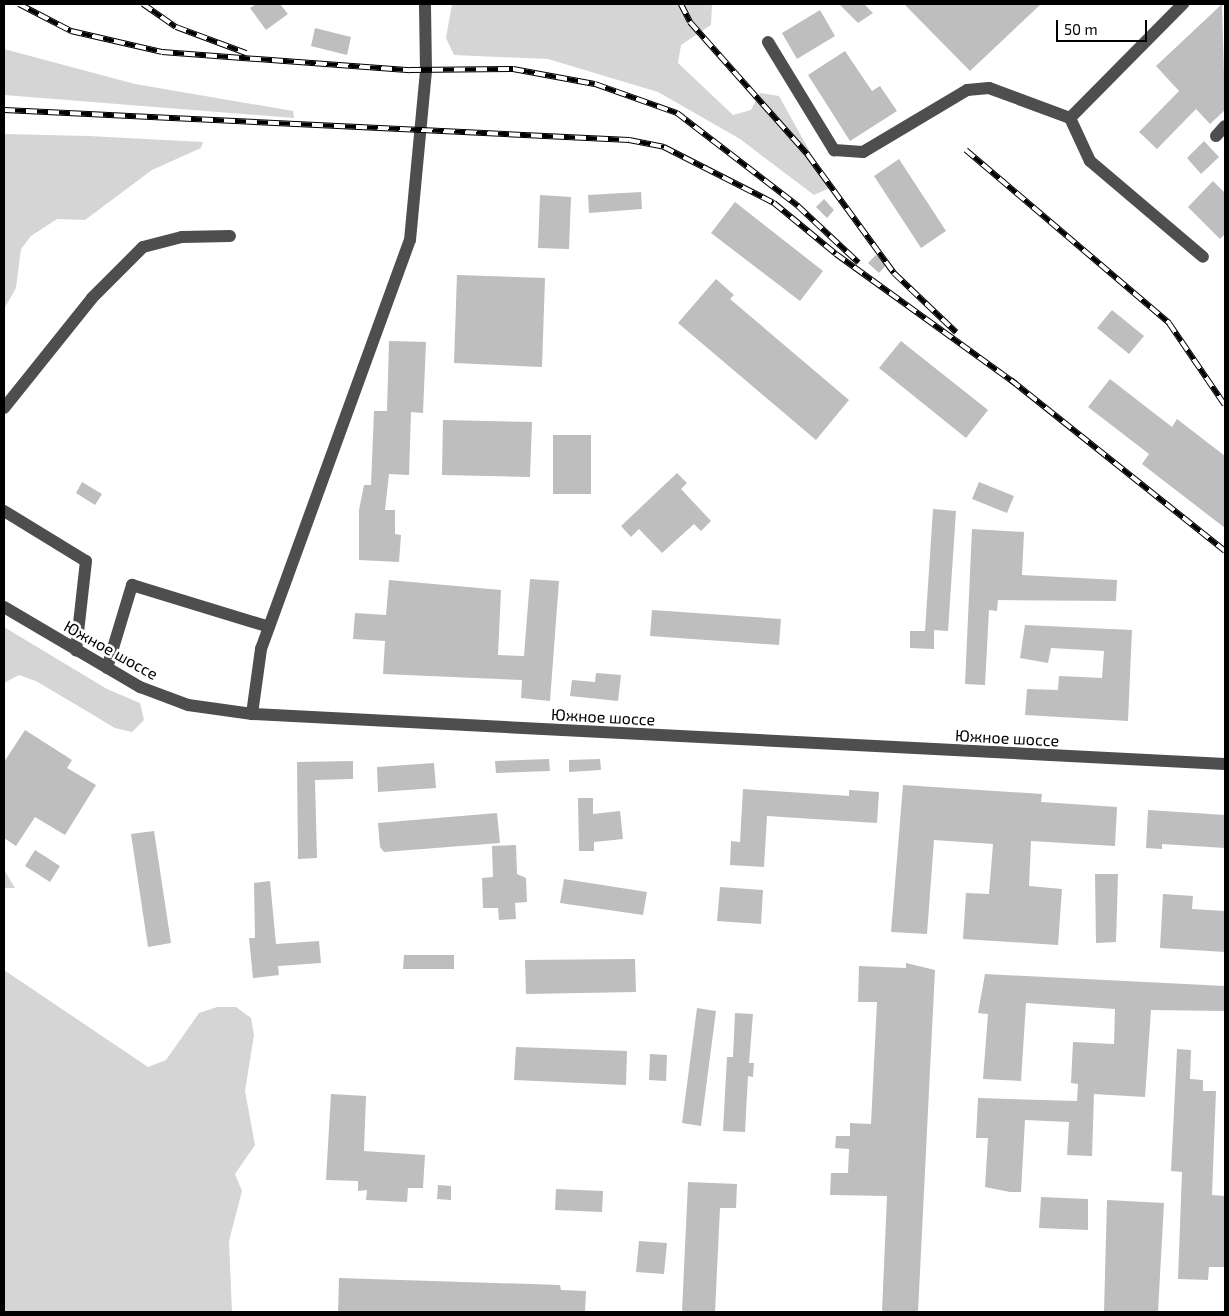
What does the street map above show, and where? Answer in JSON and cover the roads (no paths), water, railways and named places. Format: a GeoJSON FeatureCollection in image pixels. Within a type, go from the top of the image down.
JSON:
{"type":"FeatureCollection","features":[{"type":"Feature","properties":{"kind":"street"},"geometry":{"type":"LineString","coordinates":[[252,714],[261,649],[410,240],[426,70],[425,4]]}},
{"type":"Feature","properties":{"kind":"street"},"geometry":{"type":"LineString","coordinates":[[1070,118],[1182,4]]}},
{"type":"Feature","properties":{"kind":"street"},"geometry":{"type":"LineString","coordinates":[[768,42],[834,150],[863,152],[967,90],[989,88],[1070,118],[1090,160],[1203,257]]}},
{"type":"Feature","properties":{"kind":"street"},"geometry":{"type":"LineString","coordinates":[[1216,136],[1225,126]]}},
{"type":"Feature","properties":{"kind":"street"},"geometry":{"type":"LineString","coordinates":[[4,408],[92,298],[142,246],[182,237],[230,236]]}},
{"type":"Feature","properties":{"kind":"street"},"geometry":{"type":"LineString","coordinates":[[4,511],[86,561],[76,650]]}},
{"type":"Feature","properties":{"kind":"street"},"geometry":{"type":"LineString","coordinates":[[107,668],[132,585],[269,627]]}},
{"type":"Feature","properties":{"kind":"street","name":"Южное шоссе"},"geometry":{"type":"LineString","coordinates":[[4,607],[140,687],[188,705],[252,714],[1225,764]]}},
{"type":"Feature","properties":{"kind":"railway"},"geometry":{"type":"LineString","coordinates":[[19,4],[71,31],[162,52],[410,70],[513,69],[595,84],[677,113],[798,206],[859,263]]}},
{"type":"Feature","properties":{"kind":"railway"},"geometry":{"type":"LineString","coordinates":[[143,4],[176,27],[246,53]]}},
{"type":"Feature","properties":{"kind":"railway"},"geometry":{"type":"LineString","coordinates":[[681,4],[690,22],[808,155],[894,273],[956,332]]}},
{"type":"Feature","properties":{"kind":"railway"},"geometry":{"type":"LineString","coordinates":[[4,110],[629,140],[664,147],[774,203],[836,254],[1016,384]]}},
{"type":"Feature","properties":{"kind":"railway"},"geometry":{"type":"LineString","coordinates":[[966,150],[1169,323],[1225,405]]}},
{"type":"Feature","properties":{"kind":"railway"},"geometry":{"type":"LineString","coordinates":[[1011,380],[1225,551]]}}]}
